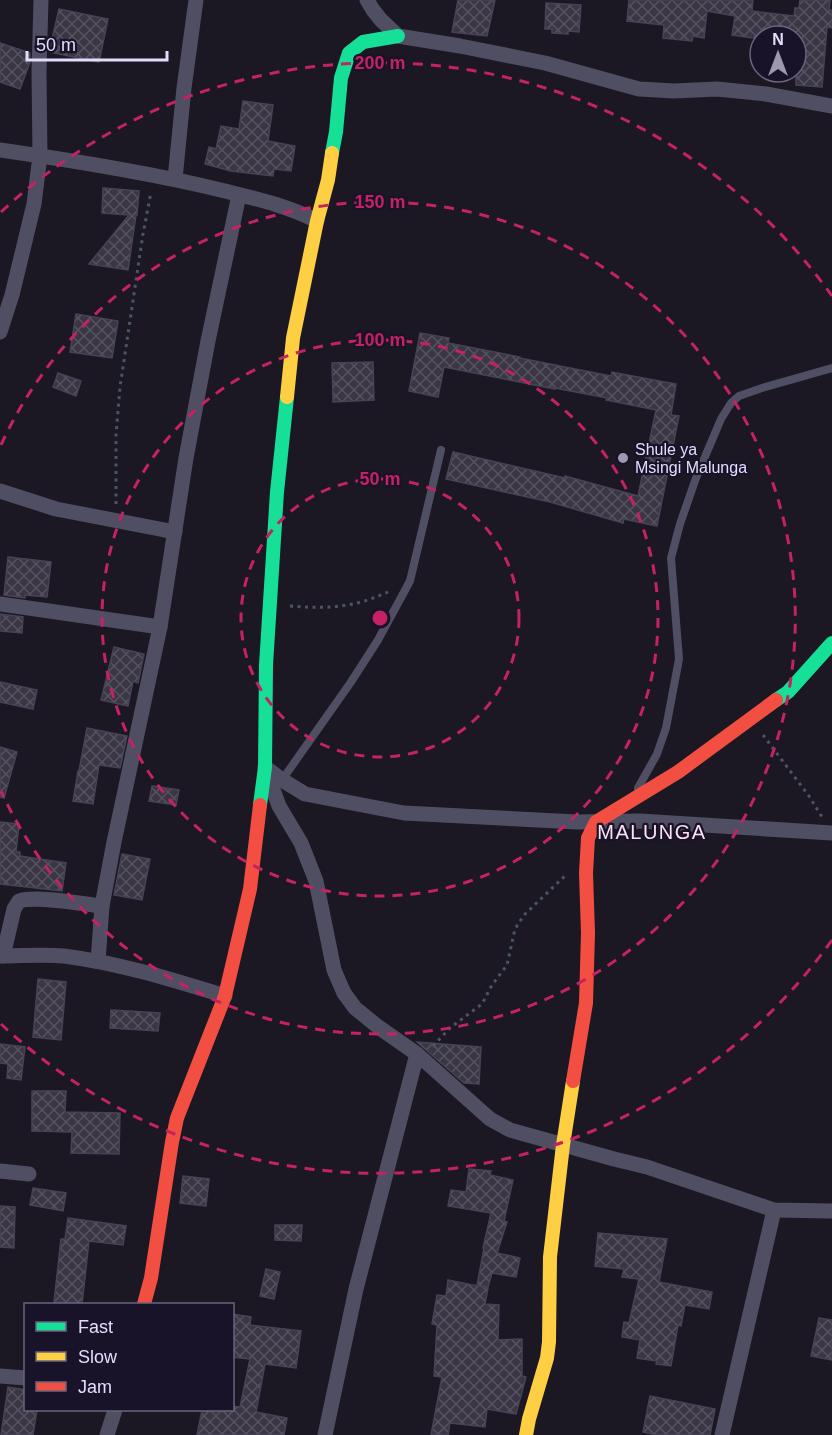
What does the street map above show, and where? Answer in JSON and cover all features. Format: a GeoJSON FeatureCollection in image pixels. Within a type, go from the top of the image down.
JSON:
{"type":"FeatureCollection","features":[{"type":"Feature","properties":{"kind":"street"},"geometry":{"type":"LineString","coordinates":[[0,332],[12,295],[34,204],[40,156],[41,0]]}},
{"type":"Feature","properties":{"kind":"street"},"geometry":{"type":"LineString","coordinates":[[175,178],[196,0]]}},
{"type":"Feature","properties":{"kind":"street"},"geometry":{"type":"LineString","coordinates":[[367,0],[381,20],[398,36]]}},
{"type":"Feature","properties":{"kind":"street"},"geometry":{"type":"LineString","coordinates":[[145,1303],[151,1278],[177,1118],[225,996],[250,889],[265,767],[266,665],[277,492],[293,338],[317,221],[328,180],[336,132],[341,78],[349,53],[363,42],[398,36],[545,63],[639,89],[674,91],[717,89],[766,94],[832,106]]}},
{"type":"Feature","properties":{"kind":"street"},"geometry":{"type":"LineString","coordinates":[[0,150],[175,178],[302,213],[317,221]]}},
{"type":"Feature","properties":{"kind":"street"},"geometry":{"type":"LineString","coordinates":[[99,961],[102,906],[160,627],[186,458],[239,195]]}},
{"type":"Feature","properties":{"kind":"street"},"geometry":{"type":"LineString","coordinates":[[0,491],[56,509],[175,532]]}},
{"type":"Feature","properties":{"kind":"street"},"geometry":{"type":"LineString","coordinates":[[0,604],[160,627]]}},
{"type":"Feature","properties":{"kind":"street"},"geometry":{"type":"LineString","coordinates":[[526,1435],[547,1358],[550,1257],[563,1145],[586,1003],[588,838],[596,822],[678,772],[788,692],[832,642]]}},
{"type":"Feature","properties":{"kind":"street"},"geometry":{"type":"LineString","coordinates":[[265,767],[305,794],[404,813],[524,820],[596,822],[640,820],[831,833]]}},
{"type":"Feature","properties":{"kind":"street"},"geometry":{"type":"LineString","coordinates":[[265,767],[279,806],[301,843],[316,881],[334,970],[344,993],[355,1008],[420,1057],[490,1119],[510,1130],[647,1167],[774,1210],[832,1211]]}},
{"type":"Feature","properties":{"kind":"street"},"geometry":{"type":"LineString","coordinates":[[102,906],[26,899],[19,901],[14,909],[2,956],[62,956],[99,961],[164,977],[225,996]]}},
{"type":"Feature","properties":{"kind":"street"},"geometry":{"type":"LineString","coordinates":[[325,1435],[356,1289],[420,1057]]}},
{"type":"Feature","properties":{"kind":"street"},"geometry":{"type":"LineString","coordinates":[[0,1171],[29,1174]]}},
{"type":"Feature","properties":{"kind":"street"},"geometry":{"type":"LineString","coordinates":[[722,1435],[774,1210]]}},
{"type":"Feature","properties":{"kind":"street"},"geometry":{"type":"LineString","coordinates":[[0,1376],[24,1378]]}},
{"type":"Feature","properties":{"kind":"street"},"geometry":{"type":"LineString","coordinates":[[107,1435],[115,1411]]}},
{"type":"Feature","properties":{"kind":"lane"},"geometry":{"type":"LineString","coordinates":[[630,802],[657,754],[666,728],[679,659],[671,558],[696,478],[721,419],[731,403],[739,396],[832,368]]}},
{"type":"Feature","properties":{"kind":"lane"},"geometry":{"type":"LineString","coordinates":[[282,780],[373,648],[410,580],[441,450]]}},
{"type":"Feature","properties":{"kind":"path"},"geometry":{"type":"LineString","coordinates":[[116,521],[116,435],[120,387],[143,234],[155,175]]}},
{"type":"Feature","properties":{"kind":"path"},"geometry":{"type":"LineString","coordinates":[[270,605],[322,608],[351,605],[371,600],[410,580]]}},
{"type":"Feature","properties":{"kind":"path"},"geometry":{"type":"LineString","coordinates":[[751,719],[809,796],[831,833]]}},
{"type":"Feature","properties":{"kind":"path"},"geometry":{"type":"LineString","coordinates":[[420,1057],[450,1028],[482,1004],[492,985],[507,965],[515,929],[524,915],[586,855]]}},
{"type":"Feature","properties":{"kind":"building"},"geometry":{"type":"Polygon","coordinates":[[[458,0],[495,0],[487,36],[452,32],[458,0]]]}},
{"type":"Feature","properties":{"kind":"building"},"geometry":{"type":"Polygon","coordinates":[[[629,0],[753,0],[752,11],[794,16],[795,8],[799,8],[800,0],[830,0],[832,28],[827,27],[822,87],[796,85],[808,84],[808,24],[748,24],[748,37],[732,35],[735,16],[707,11],[704,38],[693,36],[692,41],[663,38],[664,25],[627,21],[629,0]]]}},
{"type":"Feature","properties":{"kind":"building"},"geometry":{"type":"Polygon","coordinates":[[[546,3],[581,5],[579,32],[552,33],[552,29],[545,29],[546,3]]]}},
{"type":"Feature","properties":{"kind":"building"},"geometry":{"type":"Polygon","coordinates":[[[59,9],[108,19],[99,62],[49,52],[59,9]]]}},
{"type":"Feature","properties":{"kind":"building"},"geometry":{"type":"Polygon","coordinates":[[[0,43],[30,53],[30,62],[20,89],[0,82],[0,43]]]}},
{"type":"Feature","properties":{"kind":"building"},"geometry":{"type":"Polygon","coordinates":[[[243,101],[273,105],[268,141],[295,146],[291,171],[274,169],[273,176],[231,171],[205,164],[209,147],[216,149],[221,126],[239,129],[243,101]]]}},
{"type":"Feature","properties":{"kind":"building"},"geometry":{"type":"Polygon","coordinates":[[[103,188],[139,191],[128,270],[89,264],[129,215],[102,213],[103,188]]]}},
{"type":"Feature","properties":{"kind":"building"},"geometry":{"type":"Polygon","coordinates":[[[76,314],[118,321],[112,358],[70,352],[76,314]]]}},
{"type":"Feature","properties":{"kind":"building"},"geometry":{"type":"Polygon","coordinates":[[[420,333],[449,338],[448,343],[565,367],[611,376],[612,372],[676,384],[671,415],[679,416],[657,526],[624,519],[623,523],[550,502],[446,479],[453,452],[565,478],[565,476],[638,496],[656,410],[606,400],[607,398],[444,367],[438,397],[409,391],[420,333]]]}},
{"type":"Feature","properties":{"kind":"building"},"geometry":{"type":"Polygon","coordinates":[[[373,362],[374,400],[333,402],[332,363],[373,362]]]}},
{"type":"Feature","properties":{"kind":"building"},"geometry":{"type":"Polygon","coordinates":[[[58,373],[81,381],[76,396],[53,387],[58,373]]]}},
{"type":"Feature","properties":{"kind":"building"},"geometry":{"type":"Polygon","coordinates":[[[8,557],[51,562],[47,597],[25,595],[25,598],[4,595],[8,557]]]}},
{"type":"Feature","properties":{"kind":"building"},"geometry":{"type":"Polygon","coordinates":[[[0,614],[23,617],[22,633],[0,631],[0,614]]]}},
{"type":"Feature","properties":{"kind":"building"},"geometry":{"type":"Polygon","coordinates":[[[114,647],[144,654],[138,683],[133,681],[128,706],[101,700],[114,647]]]}},
{"type":"Feature","properties":{"kind":"building"},"geometry":{"type":"Polygon","coordinates":[[[0,682],[37,690],[33,709],[0,702],[0,682]]]}},
{"type":"Feature","properties":{"kind":"building"},"geometry":{"type":"Polygon","coordinates":[[[87,728],[127,736],[120,768],[99,765],[93,804],[73,801],[87,728]]]}},
{"type":"Feature","properties":{"kind":"building"},"geometry":{"type":"Polygon","coordinates":[[[0,747],[17,752],[4,798],[0,797],[0,747]]]}},
{"type":"Feature","properties":{"kind":"building"},"geometry":{"type":"Polygon","coordinates":[[[152,786],[179,790],[176,805],[149,801],[152,786]]]}},
{"type":"Feature","properties":{"kind":"building"},"geometry":{"type":"Polygon","coordinates":[[[0,822],[19,824],[16,852],[20,852],[20,856],[66,863],[62,891],[0,884],[0,822]]]}},
{"type":"Feature","properties":{"kind":"building"},"geometry":{"type":"Polygon","coordinates":[[[122,854],[150,859],[142,900],[114,895],[122,854]]]}},
{"type":"Feature","properties":{"kind":"building"},"geometry":{"type":"Polygon","coordinates":[[[38,979],[66,982],[61,1040],[33,1037],[38,979]]]}},
{"type":"Feature","properties":{"kind":"building"},"geometry":{"type":"Polygon","coordinates":[[[111,1010],[160,1013],[158,1031],[110,1028],[111,1010]]]}},
{"type":"Feature","properties":{"kind":"building"},"geometry":{"type":"Polygon","coordinates":[[[417,1042],[481,1047],[479,1084],[464,1083],[417,1042]]]}},
{"type":"Feature","properties":{"kind":"building"},"geometry":{"type":"Polygon","coordinates":[[[0,1044],[25,1047],[21,1080],[7,1078],[8,1064],[0,1063],[0,1044]]]}},
{"type":"Feature","properties":{"kind":"building"},"geometry":{"type":"Polygon","coordinates":[[[32,1091],[66,1091],[65,1112],[120,1113],[119,1154],[71,1153],[72,1132],[32,1131],[32,1091]]]}},
{"type":"Feature","properties":{"kind":"building"},"geometry":{"type":"Polygon","coordinates":[[[469,1169],[491,1171],[490,1175],[513,1180],[504,1221],[507,1222],[497,1253],[520,1258],[516,1277],[492,1273],[488,1287],[477,1285],[491,1213],[448,1206],[451,1190],[466,1192],[469,1169]]]}},
{"type":"Feature","properties":{"kind":"building"},"geometry":{"type":"Polygon","coordinates":[[[183,1176],[209,1179],[206,1206],[180,1203],[183,1176]]]}},
{"type":"Feature","properties":{"kind":"building"},"geometry":{"type":"Polygon","coordinates":[[[33,1188],[66,1193],[63,1211],[30,1205],[33,1188]]]}},
{"type":"Feature","properties":{"kind":"building"},"geometry":{"type":"Polygon","coordinates":[[[0,1206],[15,1207],[14,1248],[0,1247],[0,1206]]]}},
{"type":"Feature","properties":{"kind":"building"},"geometry":{"type":"Polygon","coordinates":[[[68,1218],[126,1226],[123,1245],[89,1241],[82,1303],[54,1302],[61,1239],[65,1239],[68,1218]]]}},
{"type":"Feature","properties":{"kind":"building"},"geometry":{"type":"Polygon","coordinates":[[[275,1225],[302,1225],[301,1241],[275,1240],[275,1225]]]}},
{"type":"Feature","properties":{"kind":"building"},"geometry":{"type":"Polygon","coordinates":[[[598,1233],[667,1239],[659,1282],[712,1292],[709,1309],[685,1305],[681,1326],[678,1325],[671,1366],[637,1358],[640,1340],[622,1337],[624,1322],[629,1323],[639,1279],[622,1277],[624,1269],[595,1266],[598,1233]]]}},
{"type":"Feature","properties":{"kind":"building"},"geometry":{"type":"Polygon","coordinates":[[[266,1269],[280,1272],[274,1299],[260,1296],[266,1269]]]}},
{"type":"Feature","properties":{"kind":"building"},"geometry":{"type":"Polygon","coordinates":[[[448,1280],[488,1288],[485,1304],[499,1305],[498,1340],[522,1339],[522,1376],[526,1377],[516,1414],[487,1409],[485,1427],[450,1423],[448,1435],[431,1435],[442,1377],[434,1376],[437,1325],[432,1324],[437,1295],[446,1296],[448,1280]]]}},
{"type":"Feature","properties":{"kind":"building"},"geometry":{"type":"Polygon","coordinates":[[[234,1314],[251,1317],[250,1325],[301,1331],[296,1368],[265,1364],[256,1412],[287,1418],[284,1435],[197,1435],[202,1411],[234,1411],[234,1406],[240,1407],[250,1359],[234,1357],[234,1314]]]}},
{"type":"Feature","properties":{"kind":"building"},"geometry":{"type":"Polygon","coordinates":[[[819,1318],[832,1320],[832,1360],[811,1356],[819,1318]]]}},
{"type":"Feature","properties":{"kind":"building"},"geometry":{"type":"Polygon","coordinates":[[[8,1387],[24,1390],[24,1411],[37,1411],[33,1435],[1,1435],[8,1387]]]}},
{"type":"Feature","properties":{"kind":"building"},"geometry":{"type":"Polygon","coordinates":[[[650,1396],[715,1409],[710,1435],[656,1435],[643,1432],[650,1396]]]}},
{"type":"Feature","properties":{"kind":"traffic: fast"},"geometry":{"type":"LineString","coordinates":[[332,153],[341,78],[349,53],[363,42],[398,36]]}},
{"type":"Feature","properties":{"kind":"traffic: fast"},"geometry":{"type":"LineString","coordinates":[[260,805],[265,767],[266,665],[277,492],[287,397]]}},
{"type":"Feature","properties":{"kind":"traffic: fast"},"geometry":{"type":"LineString","coordinates":[[776,700],[788,692],[832,643]]}},
{"type":"Feature","properties":{"kind":"traffic: slow"},"geometry":{"type":"LineString","coordinates":[[287,397],[293,338],[332,153]]}},
{"type":"Feature","properties":{"kind":"traffic: slow"},"geometry":{"type":"LineString","coordinates":[[526,1435],[547,1358],[550,1257],[573,1081]]}},
{"type":"Feature","properties":{"kind":"traffic: jam"},"geometry":{"type":"LineString","coordinates":[[573,1081],[586,1003],[588,838],[596,822],[678,772],[776,700]]}},
{"type":"Feature","properties":{"kind":"traffic: jam"},"geometry":{"type":"LineString","coordinates":[[144,1303],[151,1278],[177,1118],[225,996],[250,889],[260,805]]}},
{"type":"Feature","properties":{"kind":"place","name":"Shule ya Msingi Malunga"},"geometry":{"type":"Point","coordinates":[623,458]}},
{"type":"Feature","properties":{"kind":"district","name":"MALUNGA"},"geometry":{"type":"Point","coordinates":[652,832]}}]}
